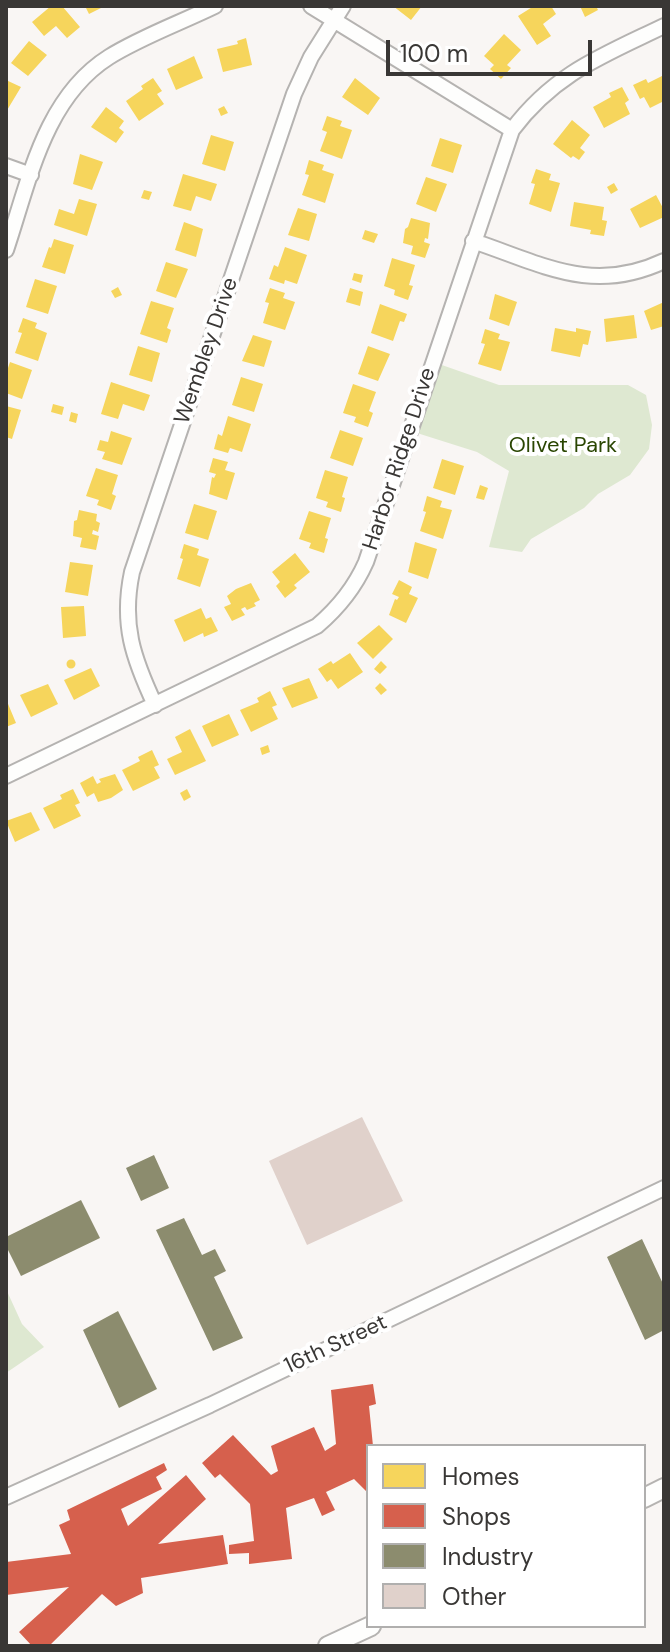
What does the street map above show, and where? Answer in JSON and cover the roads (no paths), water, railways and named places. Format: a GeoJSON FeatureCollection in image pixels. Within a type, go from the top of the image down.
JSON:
{"type":"FeatureCollection","features":[{"type":"Feature","properties":{"kind":"main road"},"geometry":{"type":"LineString","coordinates":[[646,1497],[664,1488]]}},
{"type":"Feature","properties":{"kind":"main road"},"geometry":{"type":"LineString","coordinates":[[328,1646],[367,1628]]}},
{"type":"Feature","properties":{"kind":"street"},"geometry":{"type":"LineString","coordinates":[[6,250],[44,136],[57,110],[92,70],[109,57],[215,6]]}},
{"type":"Feature","properties":{"kind":"street"},"geometry":{"type":"LineString","coordinates":[[311,6],[339,12],[512,130]]}},
{"type":"Feature","properties":{"kind":"street","name":"Wembley Drive"},"geometry":{"type":"LineString","coordinates":[[155,705],[136,665],[129,636],[127,603],[132,572],[294,94],[311,57],[339,12]]}},
{"type":"Feature","properties":{"kind":"street","name":"Harbor Ridge Drive"},"geometry":{"type":"LineString","coordinates":[[6,776],[317,626],[332,613],[359,577],[512,130],[557,82],[579,67],[664,26]]}},
{"type":"Feature","properties":{"kind":"street"},"geometry":{"type":"LineString","coordinates":[[6,166],[31,175]]}},
{"type":"Feature","properties":{"kind":"street"},"geometry":{"type":"LineString","coordinates":[[473,241],[589,278],[631,274],[664,261]]}},
{"type":"Feature","properties":{"kind":"street","name":"16th Street"},"geometry":{"type":"LineString","coordinates":[[6,1497],[210,1405],[664,1188]]}},
{"type":"Feature","properties":{"kind":"park label","name":"Olivet Park"},"geometry":{"type":"Point","coordinates":[563,446]}}]}
